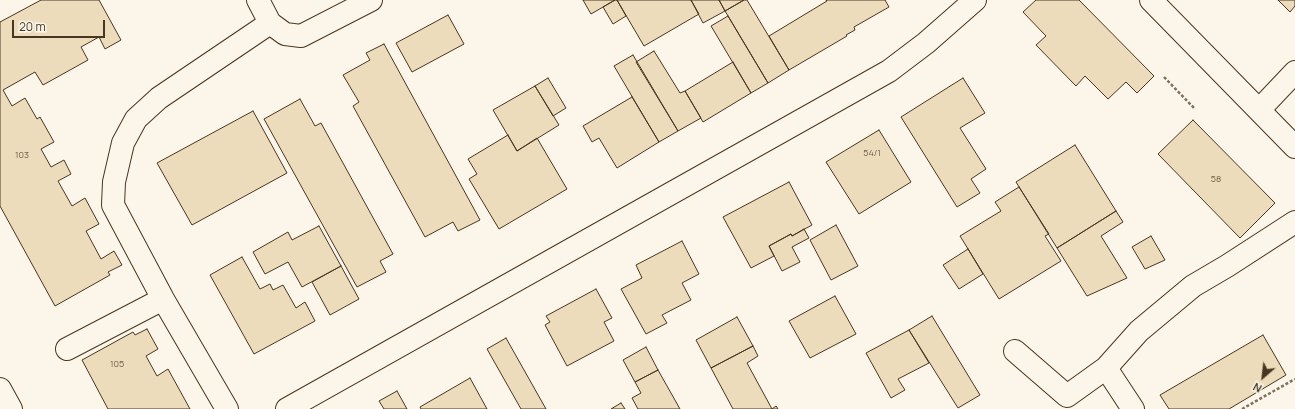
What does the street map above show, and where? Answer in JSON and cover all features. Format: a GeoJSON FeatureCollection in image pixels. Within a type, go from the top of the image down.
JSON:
{"type":"FeatureCollection","features":[{"type":"Feature","properties":{"kind":"street"},"geometry":{"type":"LineString","coordinates":[[258,0],[270,23],[285,34],[301,36],[372,0]]}},
{"type":"Feature","properties":{"kind":"street"},"geometry":{"type":"LineString","coordinates":[[287,409],[889,71],[926,43],[975,0]]}},
{"type":"Feature","properties":{"kind":"street"},"geometry":{"type":"LineString","coordinates":[[1151,0],[1295,147]]}},
{"type":"Feature","properties":{"kind":"street"},"geometry":{"type":"LineString","coordinates":[[228,409],[163,298],[113,205],[114,182],[123,143],[136,119],[159,98],[270,23]]}},
{"type":"Feature","properties":{"kind":"street"},"geometry":{"type":"LineString","coordinates":[[1259,110],[1295,72]]}},
{"type":"Feature","properties":{"kind":"street"},"geometry":{"type":"LineString","coordinates":[[1015,351],[1067,396],[1106,368],[1139,331],[1193,286],[1295,222]]}},
{"type":"Feature","properties":{"kind":"street"},"geometry":{"type":"LineString","coordinates":[[67,349],[163,298]]}},
{"type":"Feature","properties":{"kind":"street"},"geometry":{"type":"LineString","coordinates":[[1106,368],[1133,409]]}},
{"type":"Feature","properties":{"kind":"street"},"geometry":{"type":"LineString","coordinates":[[0,389],[11,409]]}},
{"type":"Feature","properties":{"kind":"path"},"geometry":{"type":"LineString","coordinates":[[1164,77],[1194,108]]}},
{"type":"Feature","properties":{"kind":"path"},"geometry":{"type":"LineString","coordinates":[[1242,409],[1295,379]]}},
{"type":"Feature","properties":{"kind":"building"},"geometry":{"type":"Polygon","coordinates":[[[41,0],[99,0],[121,40],[105,49],[99,37],[81,47],[88,60],[43,85],[35,72],[3,90],[12,106],[25,98],[37,119],[40,117],[54,142],[41,149],[51,167],[64,160],[71,174],[58,181],[72,206],[85,198],[99,224],[86,231],[101,259],[114,251],[122,265],[108,272],[110,275],[55,306],[0,206],[0,22],[41,0]]]}},
{"type":"Feature","properties":{"kind":"building"},"geometry":{"type":"Polygon","coordinates":[[[583,0],[615,0],[591,14],[583,0]]]}},
{"type":"Feature","properties":{"kind":"building"},"geometry":{"type":"Polygon","coordinates":[[[617,0],[626,16],[613,24],[603,7],[617,0]]]}},
{"type":"Feature","properties":{"kind":"building"},"geometry":{"type":"Polygon","coordinates":[[[617,0],[691,0],[699,14],[644,46],[617,0]]]}},
{"type":"Feature","properties":{"kind":"building"},"geometry":{"type":"Polygon","coordinates":[[[691,0],[719,0],[725,11],[703,23],[691,0]]]}},
{"type":"Feature","properties":{"kind":"building"},"geometry":{"type":"Polygon","coordinates":[[[719,0],[744,0],[725,11],[719,0]]]}},
{"type":"Feature","properties":{"kind":"building"},"geometry":{"type":"Polygon","coordinates":[[[744,0],[747,0],[789,70],[768,83],[725,11],[744,0]]]}},
{"type":"Feature","properties":{"kind":"building"},"geometry":{"type":"Polygon","coordinates":[[[826,0],[885,0],[889,7],[854,27],[855,30],[846,35],[847,36],[789,70],[769,36],[827,1],[826,0]]]}},
{"type":"Feature","properties":{"kind":"building"},"geometry":{"type":"Polygon","coordinates":[[[1036,0],[1079,0],[1154,76],[1137,93],[1126,82],[1108,99],[1085,76],[1076,86],[1036,45],[1046,36],[1023,12],[1036,0]]]}},
{"type":"Feature","properties":{"kind":"building"},"geometry":{"type":"Polygon","coordinates":[[[1278,0],[1295,0],[1295,6],[1290,12],[1278,0]]]}},
{"type":"Feature","properties":{"kind":"building"},"geometry":{"type":"Polygon","coordinates":[[[448,15],[464,44],[412,72],[396,43],[448,15]]]}},
{"type":"Feature","properties":{"kind":"building"},"geometry":{"type":"Polygon","coordinates":[[[728,16],[768,83],[751,93],[711,26],[728,16]]]}},
{"type":"Feature","properties":{"kind":"building"},"geometry":{"type":"Polygon","coordinates":[[[384,44],[480,220],[458,231],[453,222],[425,237],[353,106],[359,102],[343,75],[370,60],[366,53],[384,44]]]}},
{"type":"Feature","properties":{"kind":"building"},"geometry":{"type":"Polygon","coordinates":[[[654,51],[680,93],[685,91],[701,118],[678,131],[636,62],[654,51]]]}},
{"type":"Feature","properties":{"kind":"building"},"geometry":{"type":"Polygon","coordinates":[[[633,55],[678,131],[659,142],[614,66],[633,55]]]}},
{"type":"Feature","properties":{"kind":"building"},"geometry":{"type":"Polygon","coordinates":[[[733,62],[751,93],[703,122],[685,91],[733,62]]]}},
{"type":"Feature","properties":{"kind":"building"},"geometry":{"type":"Polygon","coordinates":[[[548,78],[566,108],[553,116],[535,86],[548,78]]]}},
{"type":"Feature","properties":{"kind":"building"},"geometry":{"type":"Polygon","coordinates":[[[963,78],[985,113],[960,128],[986,169],[971,179],[980,193],[957,207],[901,117],[963,78]]]}},
{"type":"Feature","properties":{"kind":"building"},"geometry":{"type":"Polygon","coordinates":[[[535,86],[559,125],[517,151],[493,110],[535,86]]]}},
{"type":"Feature","properties":{"kind":"building"},"geometry":{"type":"Polygon","coordinates":[[[632,97],[659,142],[617,168],[599,138],[592,142],[583,126],[632,97]]]}},
{"type":"Feature","properties":{"kind":"building"},"geometry":{"type":"Polygon","coordinates":[[[300,99],[315,126],[321,123],[393,254],[380,261],[386,272],[357,287],[264,119],[300,99]]]}},
{"type":"Feature","properties":{"kind":"building"},"geometry":{"type":"Polygon","coordinates":[[[253,111],[287,173],[192,225],[157,163],[253,111]]]}},
{"type":"Feature","properties":{"kind":"building"},"geometry":{"type":"Polygon","coordinates":[[[1193,120],[1275,203],[1240,238],[1158,154],[1193,120]]]}},
{"type":"Feature","properties":{"kind":"building"},"geometry":{"type":"Polygon","coordinates":[[[879,130],[911,182],[859,214],[826,162],[879,130]]]}},
{"type":"Feature","properties":{"kind":"building"},"geometry":{"type":"Polygon","coordinates":[[[508,135],[517,151],[537,138],[567,189],[499,229],[469,179],[477,174],[468,159],[508,135]]]}},
{"type":"Feature","properties":{"kind":"building"},"geometry":{"type":"Polygon","coordinates":[[[1075,145],[1116,211],[1057,248],[1016,182],[1075,145]]]}},
{"type":"Feature","properties":{"kind":"building"},"geometry":{"type":"Polygon","coordinates":[[[789,182],[812,225],[769,246],[774,256],[751,268],[723,217],[789,182]]]}},
{"type":"Feature","properties":{"kind":"building"},"geometry":{"type":"Polygon","coordinates":[[[1019,187],[1049,234],[1045,236],[1061,261],[999,299],[960,236],[1001,211],[995,202],[1019,187]]]}},
{"type":"Feature","properties":{"kind":"building"},"geometry":{"type":"Polygon","coordinates":[[[1116,211],[1123,222],[1101,236],[1127,278],[1087,296],[1057,248],[1116,211]]]}},
{"type":"Feature","properties":{"kind":"building"},"geometry":{"type":"Polygon","coordinates":[[[836,225],[858,266],[831,280],[810,240],[836,225]]]}},
{"type":"Feature","properties":{"kind":"building"},"geometry":{"type":"Polygon","coordinates":[[[319,226],[341,266],[302,287],[288,262],[265,274],[253,252],[288,232],[292,240],[319,226]]]}},
{"type":"Feature","properties":{"kind":"building"},"geometry":{"type":"Polygon","coordinates":[[[804,229],[809,238],[792,247],[800,262],[782,271],[769,246],[804,229]]]}},
{"type":"Feature","properties":{"kind":"building"},"geometry":{"type":"Polygon","coordinates":[[[1151,236],[1165,260],[1145,269],[1132,247],[1151,236]]]}},
{"type":"Feature","properties":{"kind":"building"},"geometry":{"type":"Polygon","coordinates":[[[682,241],[699,274],[682,283],[691,300],[662,315],[667,323],[646,334],[621,289],[642,278],[636,265],[682,241]]]}},
{"type":"Feature","properties":{"kind":"building"},"geometry":{"type":"Polygon","coordinates":[[[968,249],[983,274],[959,289],[943,265],[968,249]]]}},
{"type":"Feature","properties":{"kind":"building"},"geometry":{"type":"Polygon","coordinates":[[[242,257],[260,289],[270,284],[273,290],[283,285],[296,308],[305,302],[315,321],[254,354],[210,275],[242,257]]]}},
{"type":"Feature","properties":{"kind":"building"},"geometry":{"type":"Polygon","coordinates":[[[341,266],[359,299],[330,315],[312,282],[341,266]]]}},
{"type":"Feature","properties":{"kind":"building"},"geometry":{"type":"Polygon","coordinates":[[[596,289],[612,318],[604,322],[614,341],[567,366],[545,325],[550,322],[546,316],[596,289]]]}},
{"type":"Feature","properties":{"kind":"building"},"geometry":{"type":"Polygon","coordinates":[[[835,296],[856,334],[810,358],[789,321],[835,296]]]}},
{"type":"Feature","properties":{"kind":"building"},"geometry":{"type":"Polygon","coordinates":[[[932,316],[980,395],[958,408],[909,330],[932,316]]]}},
{"type":"Feature","properties":{"kind":"building"},"geometry":{"type":"Polygon","coordinates":[[[737,317],[753,346],[711,368],[696,340],[737,317]]]}},
{"type":"Feature","properties":{"kind":"building"},"geometry":{"type":"Polygon","coordinates":[[[147,329],[158,349],[146,356],[157,376],[168,369],[190,409],[108,409],[82,360],[133,332],[135,335],[147,329]]]}},
{"type":"Feature","properties":{"kind":"building"},"geometry":{"type":"Polygon","coordinates":[[[909,330],[929,363],[898,379],[905,390],[891,398],[866,353],[909,330]]]}},
{"type":"Feature","properties":{"kind":"building"},"geometry":{"type":"Polygon","coordinates":[[[1263,335],[1286,375],[1229,409],[1169,409],[1160,395],[1263,335]]]}},
{"type":"Feature","properties":{"kind":"building"},"geometry":{"type":"Polygon","coordinates":[[[506,338],[546,409],[521,409],[487,349],[506,338]]]}},
{"type":"Feature","properties":{"kind":"building"},"geometry":{"type":"Polygon","coordinates":[[[753,346],[758,356],[747,363],[772,409],[733,409],[711,368],[753,346]]]}},
{"type":"Feature","properties":{"kind":"building"},"geometry":{"type":"Polygon","coordinates":[[[646,347],[658,370],[635,382],[623,360],[646,347]]]}},
{"type":"Feature","properties":{"kind":"building"},"geometry":{"type":"Polygon","coordinates":[[[658,370],[680,409],[638,409],[632,398],[641,393],[635,382],[658,370]]]}},
{"type":"Feature","properties":{"kind":"building"},"geometry":{"type":"Polygon","coordinates":[[[470,378],[487,409],[421,409],[420,407],[470,378]]]}},
{"type":"Feature","properties":{"kind":"building"},"geometry":{"type":"Polygon","coordinates":[[[397,391],[407,409],[384,409],[379,401],[397,391]]]}},
{"type":"Feature","properties":{"kind":"building"},"geometry":{"type":"Polygon","coordinates":[[[621,403],[625,409],[611,409],[621,403]]]}}]}
